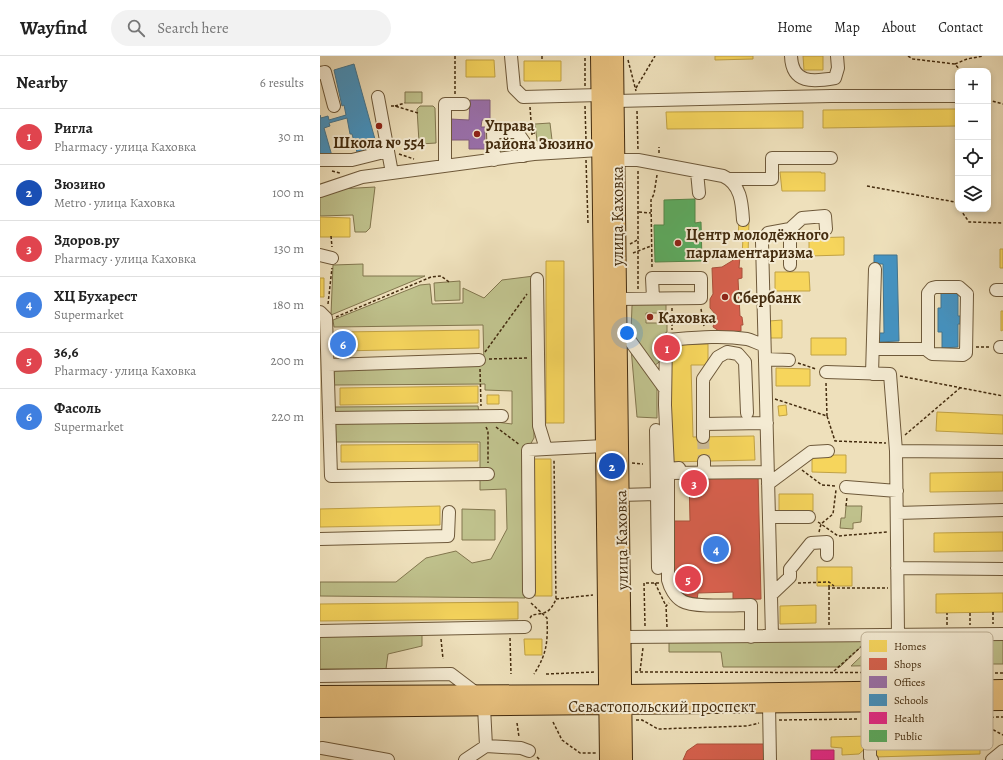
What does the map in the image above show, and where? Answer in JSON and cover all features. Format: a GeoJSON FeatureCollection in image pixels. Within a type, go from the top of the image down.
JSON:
{"type":"FeatureCollection","features":[{"type":"Feature","properties":{"kind":"main road","name":"улица Каховка"},"geometry":{"type":"LineString","coordinates":[[599,56],[592,96],[604,446],[607,699],[602,757]]}},
{"type":"Feature","properties":{"kind":"main road","name":"улица Каховка"},"geometry":{"type":"LineString","coordinates":[[615,56],[616,160],[623,299],[618,324],[624,760]]}},
{"type":"Feature","properties":{"kind":"main road","name":"Севастопольский проспект"},"geometry":{"type":"LineString","coordinates":[[993,688],[1003,688]]}},
{"type":"Feature","properties":{"kind":"main road","name":"Севастопольский проспект"},"geometry":{"type":"LineString","coordinates":[[624,700],[861,692]]}},
{"type":"Feature","properties":{"kind":"main road","name":"Севастопольский проспект"},"geometry":{"type":"LineString","coordinates":[[320,709],[436,700],[476,693],[624,700],[769,713],[861,703]]}},
{"type":"Feature","properties":{"kind":"main road","name":"Севастопольский проспект"},"geometry":{"type":"LineString","coordinates":[[320,694],[436,700],[484,707],[607,699]]}},
{"type":"Feature","properties":{"kind":"lane"},"geometry":{"type":"LineString","coordinates":[[511,56],[514,88],[523,97],[592,96]]}},
{"type":"Feature","properties":{"kind":"lane"},"geometry":{"type":"LineString","coordinates":[[791,56],[791,67],[794,73],[800,78],[812,80],[836,78],[838,68],[837,56]]}},
{"type":"Feature","properties":{"kind":"lane"},"geometry":{"type":"LineString","coordinates":[[320,72],[325,72],[334,106]]}},
{"type":"Feature","properties":{"kind":"lane"},"geometry":{"type":"LineString","coordinates":[[616,101],[831,96],[955,96]]}},
{"type":"Feature","properties":{"kind":"lane"},"geometry":{"type":"LineString","coordinates":[[379,102],[392,173]]}},
{"type":"Feature","properties":{"kind":"lane"},"geometry":{"type":"LineString","coordinates":[[445,166],[445,104],[460,104]]}},
{"type":"Feature","properties":{"kind":"lane"},"geometry":{"type":"LineString","coordinates":[[494,160],[493,132],[517,132],[524,142],[529,155]]}},
{"type":"Feature","properties":{"kind":"lane"},"geometry":{"type":"LineString","coordinates":[[323,165],[352,160],[388,151]]}},
{"type":"Feature","properties":{"kind":"lane"},"geometry":{"type":"LineString","coordinates":[[320,191],[362,177],[529,155],[593,151]]}},
{"type":"Feature","properties":{"kind":"lane"},"geometry":{"type":"LineString","coordinates":[[616,160],[638,160],[658,166],[730,179],[772,179],[772,158],[831,158]]}},
{"type":"Feature","properties":{"kind":"lane"},"geometry":{"type":"LineString","coordinates":[[697,172],[699,193]]}},
{"type":"Feature","properties":{"kind":"lane"},"geometry":{"type":"LineString","coordinates":[[730,179],[742,201],[743,220]]}},
{"type":"Feature","properties":{"kind":"lane"},"geometry":{"type":"LineString","coordinates":[[772,636],[762,242],[768,233],[790,229],[802,218],[825,216],[826,229]]}},
{"type":"Feature","properties":{"kind":"lane"},"geometry":{"type":"LineString","coordinates":[[790,229],[790,265]]}},
{"type":"Feature","properties":{"kind":"lane"},"geometry":{"type":"LineString","coordinates":[[320,255],[332,258]]}},
{"type":"Feature","properties":{"kind":"lane"},"geometry":{"type":"LineString","coordinates":[[872,374],[875,269]]}},
{"type":"Feature","properties":{"kind":"lane"},"geometry":{"type":"LineString","coordinates":[[623,299],[701,298],[700,278],[652,278],[653,298]]}},
{"type":"Feature","properties":{"kind":"lane"},"geometry":{"type":"LineString","coordinates":[[537,279],[539,426],[546,449]]}},
{"type":"Feature","properties":{"kind":"lane"},"geometry":{"type":"LineString","coordinates":[[936,287],[963,288],[967,294],[966,353],[963,355],[934,355],[930,353],[928,349],[929,290],[936,287]]}},
{"type":"Feature","properties":{"kind":"lane"},"geometry":{"type":"LineString","coordinates":[[323,315],[328,365],[331,476],[488,474]]}},
{"type":"Feature","properties":{"kind":"lane"},"geometry":{"type":"LineString","coordinates":[[618,324],[665,389]]}},
{"type":"Feature","properties":{"kind":"lane"},"geometry":{"type":"LineString","coordinates":[[764,344],[759,344],[749,340],[704,338],[666,340],[665,389],[668,468],[704,465],[768,474]]}},
{"type":"Feature","properties":{"kind":"lane"},"geometry":{"type":"LineString","coordinates":[[873,349],[928,349]]}},
{"type":"Feature","properties":{"kind":"lane"},"geometry":{"type":"LineString","coordinates":[[703,437],[703,379],[718,356],[727,352],[738,354],[745,362],[747,413]]}},
{"type":"Feature","properties":{"kind":"lane"},"geometry":{"type":"LineString","coordinates":[[765,359],[789,360]]}},
{"type":"Feature","properties":{"kind":"lane"},"geometry":{"type":"LineString","coordinates":[[328,365],[479,360]]}},
{"type":"Feature","properties":{"kind":"lane"},"geometry":{"type":"LineString","coordinates":[[826,372],[890,374],[896,447],[898,632]]}},
{"type":"Feature","properties":{"kind":"lane"},"geometry":{"type":"LineString","coordinates":[[329,418],[502,416]]}},
{"type":"Feature","properties":{"kind":"lane"},"geometry":{"type":"LineString","coordinates":[[703,424],[767,423]]}},
{"type":"Feature","properties":{"kind":"lane"},"geometry":{"type":"LineString","coordinates":[[656,430],[658,568]]}},
{"type":"Feature","properties":{"kind":"lane"},"geometry":{"type":"LineString","coordinates":[[529,592],[528,450],[604,446]]}},
{"type":"Feature","properties":{"kind":"lane"},"geometry":{"type":"LineString","coordinates":[[896,447],[1003,452]]}},
{"type":"Feature","properties":{"kind":"lane"},"geometry":{"type":"LineString","coordinates":[[751,637],[751,602],[697,604],[682,601],[672,591],[668,580],[668,473],[768,474],[794,464],[811,452],[828,451]]}},
{"type":"Feature","properties":{"kind":"lane"},"geometry":{"type":"LineString","coordinates":[[841,486],[896,491]]}},
{"type":"Feature","properties":{"kind":"lane"},"geometry":{"type":"LineString","coordinates":[[620,495],[656,494]]}},
{"type":"Feature","properties":{"kind":"lane"},"geometry":{"type":"LineString","coordinates":[[897,513],[1003,510]]}},
{"type":"Feature","properties":{"kind":"lane"},"geometry":{"type":"LineString","coordinates":[[320,539],[448,536],[449,512]]}},
{"type":"Feature","properties":{"kind":"lane"},"geometry":{"type":"LineString","coordinates":[[769,517],[809,517]]}},
{"type":"Feature","properties":{"kind":"lane"},"geometry":{"type":"LineString","coordinates":[[771,595],[790,583],[790,569],[811,543],[827,542],[827,555]]}},
{"type":"Feature","properties":{"kind":"lane"},"geometry":{"type":"LineString","coordinates":[[897,568],[1003,569]]}},
{"type":"Feature","properties":{"kind":"lane"},"geometry":{"type":"LineString","coordinates":[[320,631],[525,627]]}},
{"type":"Feature","properties":{"kind":"lane"},"geometry":{"type":"LineString","coordinates":[[623,637],[861,635]]}},
{"type":"Feature","properties":{"kind":"lane"},"geometry":{"type":"LineString","coordinates":[[320,676],[451,674],[476,693]]}},
{"type":"Feature","properties":{"kind":"lane"},"geometry":{"type":"LineString","coordinates":[[484,707],[486,746]]}},
{"type":"Feature","properties":{"kind":"lane"},"geometry":{"type":"LineString","coordinates":[[769,713],[770,760]]}},
{"type":"Feature","properties":{"kind":"lane"},"geometry":{"type":"LineString","coordinates":[[465,760],[486,746],[525,750]]}},
{"type":"Feature","properties":{"kind":"lane"},"geometry":{"type":"LineString","coordinates":[[321,747],[388,760]]}},
{"type":"Feature","properties":{"kind":"lane"},"geometry":{"type":"LineString","coordinates":[[870,750],[870,757],[872,760]]}},
{"type":"Feature","properties":{"kind":"lane"},"geometry":{"type":"LineString","coordinates":[[992,760],[1003,751]]}},
{"type":"Feature","properties":{"kind":"path"},"geometry":{"type":"LineString","coordinates":[[455,56],[460,104]]}},
{"type":"Feature","properties":{"kind":"path"},"geometry":{"type":"LineString","coordinates":[[542,56],[542,62]]}},
{"type":"Feature","properties":{"kind":"path"},"geometry":{"type":"LineString","coordinates":[[585,56],[592,96],[593,151],[588,230]]}},
{"type":"Feature","properties":{"kind":"path"},"geometry":{"type":"LineString","coordinates":[[636,88],[655,56]]}},
{"type":"Feature","properties":{"kind":"path"},"geometry":{"type":"LineString","coordinates":[[908,56],[913,59],[955,64],[967,59],[983,56]]}},
{"type":"Feature","properties":{"kind":"path"},"geometry":{"type":"LineString","coordinates":[[955,64],[958,68]]}},
{"type":"Feature","properties":{"kind":"path"},"geometry":{"type":"LineString","coordinates":[[991,101],[1003,104]]}},
{"type":"Feature","properties":{"kind":"path"},"geometry":{"type":"LineString","coordinates":[[379,102],[418,113]]}},
{"type":"Feature","properties":{"kind":"path"},"geometry":{"type":"LineString","coordinates":[[395,106],[405,103]]}},
{"type":"Feature","properties":{"kind":"path"},"geometry":{"type":"LineString","coordinates":[[529,155],[532,133],[530,110]]}},
{"type":"Feature","properties":{"kind":"path"},"geometry":{"type":"LineString","coordinates":[[532,133],[536,132]]}},
{"type":"Feature","properties":{"kind":"path"},"geometry":{"type":"LineString","coordinates":[[388,151],[414,159]]}},
{"type":"Feature","properties":{"kind":"path"},"geometry":{"type":"LineString","coordinates":[[623,299],[638,292],[638,160]]}},
{"type":"Feature","properties":{"kind":"path"},"geometry":{"type":"LineString","coordinates":[[323,165],[344,174]]}},
{"type":"Feature","properties":{"kind":"path"},"geometry":{"type":"LineString","coordinates":[[652,278],[651,200],[654,194],[658,166]]}},
{"type":"Feature","properties":{"kind":"path"},"geometry":{"type":"LineString","coordinates":[[867,186],[955,202]]}},
{"type":"Feature","properties":{"kind":"path"},"geometry":{"type":"LineString","coordinates":[[638,212],[651,213]]}},
{"type":"Feature","properties":{"kind":"path"},"geometry":{"type":"LineString","coordinates":[[962,212],[969,222],[1003,223]]}},
{"type":"Feature","properties":{"kind":"path"},"geometry":{"type":"LineString","coordinates":[[331,236],[332,258],[323,315],[336,317],[431,277],[441,276],[449,282]]}},
{"type":"Feature","properties":{"kind":"path"},"geometry":{"type":"LineString","coordinates":[[633,253],[651,246]]}},
{"type":"Feature","properties":{"kind":"path"},"geometry":{"type":"LineString","coordinates":[[488,474],[488,431],[481,416],[479,360],[537,279]]}},
{"type":"Feature","properties":{"kind":"path"},"geometry":{"type":"LineString","coordinates":[[672,309],[672,340]]}},
{"type":"Feature","properties":{"kind":"path"},"geometry":{"type":"LineString","coordinates":[[702,311],[704,321],[704,338]]}},
{"type":"Feature","properties":{"kind":"path"},"geometry":{"type":"LineString","coordinates":[[704,321],[715,319]]}},
{"type":"Feature","properties":{"kind":"path"},"geometry":{"type":"LineString","coordinates":[[976,347],[1002,347]]}},
{"type":"Feature","properties":{"kind":"path"},"geometry":{"type":"LineString","coordinates":[[479,360],[529,358]]}},
{"type":"Feature","properties":{"kind":"path"},"geometry":{"type":"LineString","coordinates":[[789,360],[826,372],[827,416],[835,441],[896,447],[960,388]]}},
{"type":"Feature","properties":{"kind":"path"},"geometry":{"type":"LineString","coordinates":[[890,374],[1003,396]]}},
{"type":"Feature","properties":{"kind":"path"},"geometry":{"type":"LineString","coordinates":[[766,396],[827,416]]}},
{"type":"Feature","properties":{"kind":"path"},"geometry":{"type":"LineString","coordinates":[[481,416],[516,442]]}},
{"type":"Feature","properties":{"kind":"path"},"geometry":{"type":"LineString","coordinates":[[532,615],[543,614],[551,610],[556,600],[554,460],[558,448]]}},
{"type":"Feature","properties":{"kind":"path"},"geometry":{"type":"LineString","coordinates":[[631,463],[643,464]]}},
{"type":"Feature","properties":{"kind":"path"},"geometry":{"type":"LineString","coordinates":[[794,464],[822,484],[841,486],[833,514],[821,524],[818,536]]}},
{"type":"Feature","properties":{"kind":"path"},"geometry":{"type":"LineString","coordinates":[[809,517],[838,536],[897,531]]}},
{"type":"Feature","properties":{"kind":"path"},"geometry":{"type":"LineString","coordinates":[[790,583],[829,582],[834,586]]}},
{"type":"Feature","properties":{"kind":"path"},"geometry":{"type":"LineString","coordinates":[[829,582],[829,635]]}},
{"type":"Feature","properties":{"kind":"path"},"geometry":{"type":"LineString","coordinates":[[644,583],[658,583]]}},
{"type":"Feature","properties":{"kind":"path"},"geometry":{"type":"LineString","coordinates":[[655,583],[666,606],[667,625]]}},
{"type":"Feature","properties":{"kind":"path"},"geometry":{"type":"LineString","coordinates":[[829,588],[898,588]]}},
{"type":"Feature","properties":{"kind":"path"},"geometry":{"type":"LineString","coordinates":[[529,592],[530,602],[548,618],[548,639],[544,659],[534,674]]}},
{"type":"Feature","properties":{"kind":"path"},"geometry":{"type":"LineString","coordinates":[[556,600],[592,595]]}},
{"type":"Feature","properties":{"kind":"path"},"geometry":{"type":"LineString","coordinates":[[640,598],[644,599]]}},
{"type":"Feature","properties":{"kind":"path"},"geometry":{"type":"LineString","coordinates":[[666,606],[673,599]]}},
{"type":"Feature","properties":{"kind":"path"},"geometry":{"type":"LineString","coordinates":[[510,642],[511,674]]}},
{"type":"Feature","properties":{"kind":"path"},"geometry":{"type":"LineString","coordinates":[[442,643],[443,658]]}},
{"type":"Feature","properties":{"kind":"path"},"geometry":{"type":"LineString","coordinates":[[834,672],[861,647]]}},
{"type":"Feature","properties":{"kind":"path"},"geometry":{"type":"LineString","coordinates":[[640,672],[861,672]]}},
{"type":"Feature","properties":{"kind":"path"},"geometry":{"type":"LineString","coordinates":[[546,674],[589,673]]}},
{"type":"Feature","properties":{"kind":"path"},"geometry":{"type":"LineString","coordinates":[[993,673],[1003,673]]}},
{"type":"Feature","properties":{"kind":"path"},"geometry":{"type":"LineString","coordinates":[[634,720],[642,720],[658,729],[747,726],[769,713],[861,718]]}},
{"type":"Feature","properties":{"kind":"path"},"geometry":{"type":"LineString","coordinates":[[993,717],[1003,717]]}},
{"type":"Feature","properties":{"kind":"path"},"geometry":{"type":"LineString","coordinates":[[553,722],[562,740],[580,753],[602,757]]}},
{"type":"Feature","properties":{"kind":"path"},"geometry":{"type":"LineString","coordinates":[[517,723],[525,750]]}},
{"type":"Feature","properties":{"kind":"path"},"geometry":{"type":"LineString","coordinates":[[993,730],[1003,735]]}},
{"type":"Feature","properties":{"kind":"green space"},"geometry":{"type":"Polygon","coordinates":[[[405,92],[422,92],[422,103],[405,103],[405,92]]]}},
{"type":"Feature","properties":{"kind":"green space"},"geometry":{"type":"Polygon","coordinates":[[[420,106],[433,106],[435,108],[436,143],[420,144],[419,142],[417,109],[420,106]]]}},
{"type":"Feature","properties":{"kind":"green space"},"geometry":{"type":"Polygon","coordinates":[[[550,123],[552,140],[537,141],[535,124],[550,123]]]}},
{"type":"Feature","properties":{"kind":"green space"},"geometry":{"type":"Polygon","coordinates":[[[497,139],[518,139],[519,149],[515,152],[500,154],[497,139]]]}},
{"type":"Feature","properties":{"kind":"green space"},"geometry":{"type":"Polygon","coordinates":[[[375,187],[370,228],[366,232],[355,232],[353,215],[320,216],[320,196],[339,189],[375,187]]]}},
{"type":"Feature","properties":{"kind":"green space"},"geometry":{"type":"Polygon","coordinates":[[[363,264],[363,276],[425,276],[331,315],[333,265],[363,264]]]}},
{"type":"Feature","properties":{"kind":"green space"},"geometry":{"type":"Polygon","coordinates":[[[534,276],[534,438],[526,452],[525,598],[320,596],[320,582],[396,582],[426,558],[456,551],[472,563],[491,559],[507,529],[506,489],[480,490],[480,442],[335,442],[335,407],[478,406],[480,420],[512,424],[512,391],[485,390],[485,384],[334,385],[334,368],[484,364],[483,325],[334,327],[333,320],[420,285],[430,284],[432,304],[463,303],[463,288],[484,298],[502,280],[534,276]]]}},
{"type":"Feature","properties":{"kind":"green space"},"geometry":{"type":"Polygon","coordinates":[[[460,281],[460,300],[435,301],[434,283],[460,281]]]}},
{"type":"Feature","properties":{"kind":"green space"},"geometry":{"type":"Polygon","coordinates":[[[634,303],[666,303],[666,313],[646,313],[646,323],[667,323],[667,332],[662,335],[663,359],[654,366],[631,332],[632,306],[634,303]]]}},
{"type":"Feature","properties":{"kind":"green space"},"geometry":{"type":"Polygon","coordinates":[[[631,348],[657,384],[657,418],[637,417],[631,348]]]}},
{"type":"Feature","properties":{"kind":"green space"},"geometry":{"type":"Polygon","coordinates":[[[846,506],[862,506],[861,522],[853,523],[853,529],[840,528],[841,518],[845,518],[846,506]]]}},
{"type":"Feature","properties":{"kind":"green space"},"geometry":{"type":"Polygon","coordinates":[[[462,509],[495,510],[495,540],[462,540],[462,509]]]}},
{"type":"Feature","properties":{"kind":"green space"},"geometry":{"type":"Polygon","coordinates":[[[422,632],[422,646],[388,654],[386,669],[320,669],[320,634],[422,632]]]}},
{"type":"Feature","properties":{"kind":"green space"},"geometry":{"type":"Polygon","coordinates":[[[993,634],[1003,634],[1003,664],[993,664],[993,634]]]}},
{"type":"Feature","properties":{"kind":"green space"},"geometry":{"type":"Polygon","coordinates":[[[861,638],[861,647],[840,667],[723,667],[721,652],[669,652],[669,641],[861,638]]]}},
{"type":"Feature","properties":{"kind":"green space"},"geometry":{"type":"Polygon","coordinates":[[[861,656],[861,666],[851,666],[861,656]]]}},
{"type":"Feature","properties":{"kind":"building: Homes"},"geometry":{"type":"Polygon","coordinates":[[[715,56],[753,56],[753,59],[715,60],[715,56]]]}},
{"type":"Feature","properties":{"kind":"building: Homes"},"geometry":{"type":"Polygon","coordinates":[[[803,56],[823,56],[823,70],[804,70],[803,56]]]}},
{"type":"Feature","properties":{"kind":"building: Homes"},"geometry":{"type":"Polygon","coordinates":[[[466,60],[494,60],[495,77],[466,77],[466,60]]]}},
{"type":"Feature","properties":{"kind":"building: Homes"},"geometry":{"type":"Polygon","coordinates":[[[524,61],[561,61],[561,81],[524,81],[524,61]]]}},
{"type":"Feature","properties":{"kind":"building: Homes"},"geometry":{"type":"Polygon","coordinates":[[[955,109],[955,126],[823,128],[823,110],[955,109]]]}},
{"type":"Feature","properties":{"kind":"building: Homes"},"geometry":{"type":"Polygon","coordinates":[[[803,111],[803,128],[667,129],[666,112],[803,111]]]}},
{"type":"Feature","properties":{"kind":"building: Homes"},"geometry":{"type":"Polygon","coordinates":[[[780,172],[825,173],[825,191],[782,191],[780,172]]]}},
{"type":"Feature","properties":{"kind":"building: Homes"},"geometry":{"type":"Polygon","coordinates":[[[320,217],[350,218],[350,237],[320,237],[320,217]]]}},
{"type":"Feature","properties":{"kind":"building: Homes"},"geometry":{"type":"Polygon","coordinates":[[[739,220],[749,220],[748,256],[742,256],[743,238],[738,238],[739,220]]]}},
{"type":"Feature","properties":{"kind":"building: Homes"},"geometry":{"type":"Polygon","coordinates":[[[844,237],[844,255],[809,256],[809,238],[844,237]]]}},
{"type":"Feature","properties":{"kind":"building: Homes"},"geometry":{"type":"Polygon","coordinates":[[[1000,249],[1003,249],[1003,268],[1000,268],[1000,249]]]}},
{"type":"Feature","properties":{"kind":"building: Homes"},"geometry":{"type":"Polygon","coordinates":[[[546,261],[564,261],[564,423],[546,423],[546,261]]]}},
{"type":"Feature","properties":{"kind":"building: Homes"},"geometry":{"type":"Polygon","coordinates":[[[775,272],[809,272],[810,291],[775,291],[775,272]]]}},
{"type":"Feature","properties":{"kind":"building: Homes"},"geometry":{"type":"Polygon","coordinates":[[[320,278],[324,278],[324,297],[320,297],[320,278]]]}},
{"type":"Feature","properties":{"kind":"building: Homes"},"geometry":{"type":"Polygon","coordinates":[[[1001,311],[1003,311],[1003,330],[1001,331],[1001,311]]]}},
{"type":"Feature","properties":{"kind":"building: Homes"},"geometry":{"type":"Polygon","coordinates":[[[782,320],[782,338],[769,338],[769,321],[782,320]]]}},
{"type":"Feature","properties":{"kind":"building: Homes"},"geometry":{"type":"Polygon","coordinates":[[[479,330],[479,348],[341,351],[341,332],[479,330]]]}},
{"type":"Feature","properties":{"kind":"building: Homes"},"geometry":{"type":"Polygon","coordinates":[[[811,338],[846,338],[846,355],[811,355],[811,338]]]}},
{"type":"Feature","properties":{"kind":"building: Homes"},"geometry":{"type":"Polygon","coordinates":[[[708,344],[708,365],[691,365],[693,437],[754,436],[755,460],[669,462],[666,345],[708,344]]]}},
{"type":"Feature","properties":{"kind":"building: Homes"},"geometry":{"type":"Polygon","coordinates":[[[776,368],[810,369],[810,386],[776,386],[776,368]]]}},
{"type":"Feature","properties":{"kind":"building: Homes"},"geometry":{"type":"Polygon","coordinates":[[[478,386],[478,403],[340,405],[340,388],[478,386]]]}},
{"type":"Feature","properties":{"kind":"building: Homes"},"geometry":{"type":"Polygon","coordinates":[[[487,395],[499,395],[499,404],[487,404],[487,395]]]}},
{"type":"Feature","properties":{"kind":"building: Homes"},"geometry":{"type":"Polygon","coordinates":[[[786,405],[787,415],[779,416],[778,406],[786,405]]]}},
{"type":"Feature","properties":{"kind":"building: Homes"},"geometry":{"type":"Polygon","coordinates":[[[937,412],[1003,415],[1003,434],[936,431],[937,412]]]}},
{"type":"Feature","properties":{"kind":"building: Homes"},"geometry":{"type":"Polygon","coordinates":[[[478,444],[478,461],[341,462],[341,445],[478,444]]]}},
{"type":"Feature","properties":{"kind":"building: Homes"},"geometry":{"type":"Polygon","coordinates":[[[812,455],[846,455],[846,473],[812,472],[812,455]]]}},
{"type":"Feature","properties":{"kind":"building: Homes"},"geometry":{"type":"Polygon","coordinates":[[[534,459],[551,459],[552,596],[535,596],[534,459]]]}},
{"type":"Feature","properties":{"kind":"building: Homes"},"geometry":{"type":"Polygon","coordinates":[[[1003,472],[1003,491],[930,492],[930,473],[1003,472]]]}},
{"type":"Feature","properties":{"kind":"building: Homes"},"geometry":{"type":"Polygon","coordinates":[[[779,494],[813,494],[813,511],[779,511],[779,494]]]}},
{"type":"Feature","properties":{"kind":"building: Homes"},"geometry":{"type":"Polygon","coordinates":[[[440,506],[440,525],[320,527],[320,509],[440,506]]]}},
{"type":"Feature","properties":{"kind":"building: Homes"},"geometry":{"type":"Polygon","coordinates":[[[1003,532],[1003,551],[934,552],[934,533],[1003,532]]]}},
{"type":"Feature","properties":{"kind":"building: Homes"},"geometry":{"type":"Polygon","coordinates":[[[817,567],[852,567],[852,586],[817,586],[817,567]]]}},
{"type":"Feature","properties":{"kind":"building: Homes"},"geometry":{"type":"Polygon","coordinates":[[[1003,593],[1003,612],[936,613],[936,594],[1003,593]]]}},
{"type":"Feature","properties":{"kind":"building: Homes"},"geometry":{"type":"Polygon","coordinates":[[[518,602],[518,619],[320,621],[320,604],[518,602]]]}},
{"type":"Feature","properties":{"kind":"building: Homes"},"geometry":{"type":"Polygon","coordinates":[[[816,605],[816,623],[780,624],[780,606],[816,605]]]}},
{"type":"Feature","properties":{"kind":"building: Homes"},"geometry":{"type":"Polygon","coordinates":[[[524,639],[542,639],[542,655],[525,655],[524,639]]]}},
{"type":"Feature","properties":{"kind":"building: Homes"},"geometry":{"type":"Polygon","coordinates":[[[861,736],[861,750],[864,750],[859,754],[842,755],[842,748],[831,747],[831,737],[861,736]]]}},
{"type":"Feature","properties":{"kind":"building: Homes"},"geometry":{"type":"Polygon","coordinates":[[[874,750],[980,750],[980,754],[874,757],[874,750]]]}},
{"type":"Feature","properties":{"kind":"building: Shops","name":"Сбербанк"},"geometry":{"type":"Polygon","coordinates":[[[740,256],[739,268],[742,268],[742,278],[738,279],[740,316],[742,317],[743,325],[741,325],[741,331],[722,333],[713,327],[716,315],[710,308],[710,299],[713,294],[712,268],[722,267],[740,256]]]}},
{"type":"Feature","properties":{"kind":"building: Shops"},"geometry":{"type":"Polygon","coordinates":[[[758,474],[761,599],[733,600],[733,592],[698,593],[697,600],[683,594],[673,576],[672,521],[690,521],[689,477],[758,474]]]}},
{"type":"Feature","properties":{"kind":"building: Shops"},"geometry":{"type":"Polygon","coordinates":[[[697,744],[765,744],[765,760],[683,760],[687,751],[697,744]]]}},
{"type":"Feature","properties":{"kind":"building: Offices"},"geometry":{"type":"Polygon","coordinates":[[[470,100],[490,100],[490,120],[482,120],[481,127],[485,127],[485,149],[469,149],[469,140],[450,140],[450,119],[469,120],[470,100]]]}},
{"type":"Feature","properties":{"kind":"building: Schools"},"geometry":{"type":"Polygon","coordinates":[[[354,64],[378,150],[358,156],[352,134],[350,134],[347,118],[329,123],[330,126],[324,128],[332,156],[320,159],[320,115],[321,118],[328,116],[329,120],[346,115],[344,105],[342,106],[334,70],[354,64]]]}},
{"type":"Feature","properties":{"kind":"building: Schools"},"geometry":{"type":"Polygon","coordinates":[[[874,255],[897,255],[899,341],[878,342],[877,333],[884,333],[883,264],[874,264],[874,255]]]}},
{"type":"Feature","properties":{"kind":"building: Schools"},"geometry":{"type":"Polygon","coordinates":[[[941,292],[958,292],[958,316],[962,316],[962,324],[958,324],[958,347],[942,348],[942,332],[938,332],[938,308],[941,308],[941,292]]]}},
{"type":"Feature","properties":{"kind":"building: Health"},"geometry":{"type":"Polygon","coordinates":[[[811,750],[834,750],[834,760],[811,760],[811,750]]]}},
{"type":"Feature","properties":{"kind":"building: Public","name":"Центр молодёжного парламентаризма"},"geometry":{"type":"Polygon","coordinates":[[[695,199],[695,223],[701,222],[702,261],[655,262],[654,225],[664,225],[664,200],[695,199]]]}},
{"type":"Feature","properties":{"kind":"tunnel"},"geometry":{"type":"LineString","coordinates":[[703,437],[704,461]]}},
{"type":"Feature","properties":{"kind":"place","name":"Школа № 554"},"geometry":{"type":"Point","coordinates":[379,126]}},
{"type":"Feature","properties":{"kind":"place","name":"Управа района Зюзино"},"geometry":{"type":"Point","coordinates":[477,134]}},
{"type":"Feature","properties":{"kind":"place","name":"Центр молодёжного парламентаризма"},"geometry":{"type":"Point","coordinates":[678,243]}},
{"type":"Feature","properties":{"kind":"place","name":"Сбербанк"},"geometry":{"type":"Point","coordinates":[725,297]}},
{"type":"Feature","properties":{"kind":"place","name":"Каховка"},"geometry":{"type":"Point","coordinates":[650,317]}},
{"type":"Feature","properties":{"kind":"place","name":"Фасоль"},"geometry":{"type":"Point","coordinates":[343,344]}},
{"type":"Feature","properties":{"kind":"place","name":"Ригла"},"geometry":{"type":"Point","coordinates":[667,348]}},
{"type":"Feature","properties":{"kind":"place","name":"Зюзино"},"geometry":{"type":"Point","coordinates":[612,466]}},
{"type":"Feature","properties":{"kind":"place","name":"Здоров.ру"},"geometry":{"type":"Point","coordinates":[694,483]}},
{"type":"Feature","properties":{"kind":"place","name":"ХЦ Бухарест"},"geometry":{"type":"Point","coordinates":[716,549]}},
{"type":"Feature","properties":{"kind":"place","name":"36,6"},"geometry":{"type":"Point","coordinates":[688,579]}}]}
